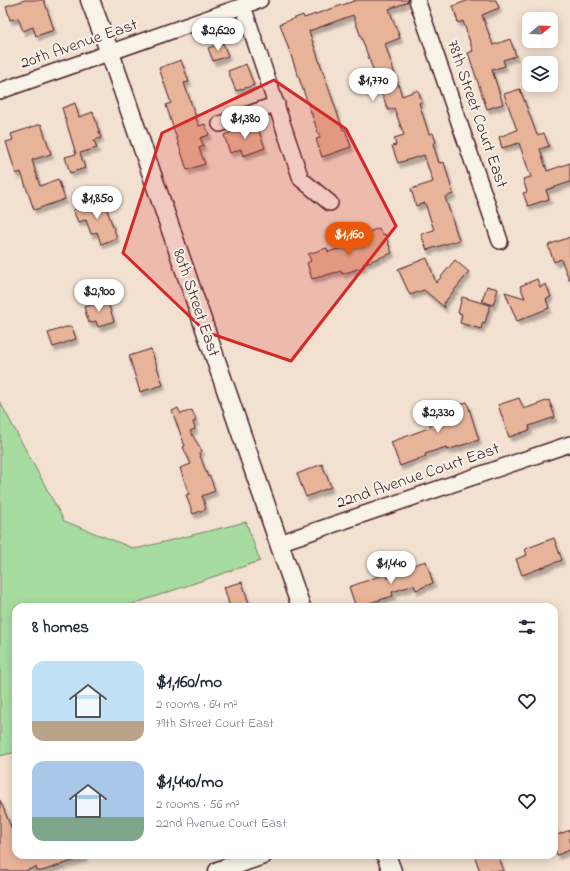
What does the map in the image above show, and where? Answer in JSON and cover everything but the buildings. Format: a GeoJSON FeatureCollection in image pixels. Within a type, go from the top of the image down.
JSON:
{"type":"FeatureCollection","features":[{"type":"Feature","properties":{"kind":"street","name":"80th Street East"},"geometry":{"type":"LineString","coordinates":[[90,0],[110,53],[300,603]]}},
{"type":"Feature","properties":{"kind":"street","name":"20th Avenue East"},"geometry":{"type":"LineString","coordinates":[[0,91],[260,0]]}},
{"type":"Feature","properties":{"kind":"street","name":"78th Street Court East"},"geometry":{"type":"LineString","coordinates":[[417,0],[500,241]]}},
{"type":"Feature","properties":{"kind":"street"},"geometry":{"type":"LineString","coordinates":[[242,6],[277,104],[301,179],[330,204]]}},
{"type":"Feature","properties":{"kind":"street"},"geometry":{"type":"LineString","coordinates":[[220,124],[277,104]]}},
{"type":"Feature","properties":{"kind":"street","name":"22nd Avenue Court East"},"geometry":{"type":"LineString","coordinates":[[279,543],[570,444]]}},
{"type":"Feature","properties":{"kind":"street"},"geometry":{"type":"LineString","coordinates":[[218,871],[252,859]]}},
{"type":"Feature","properties":{"kind":"street"},"geometry":{"type":"LineString","coordinates":[[388,859],[392,871]]}},
{"type":"Feature","properties":{"kind":"highlighted area"},"geometry":{"type":"Polygon","coordinates":[[[274,80],[346,129],[396,226],[291,361],[206,332],[123,253],[162,133],[274,80]]]}},
{"type":"Feature","properties":{"kind":"green space"},"geometry":{"type":"Polygon","coordinates":[[[0,402],[64,521],[135,549],[246,522],[260,561],[136,603],[12,603],[12,753],[0,756],[0,402]]]}}]}
